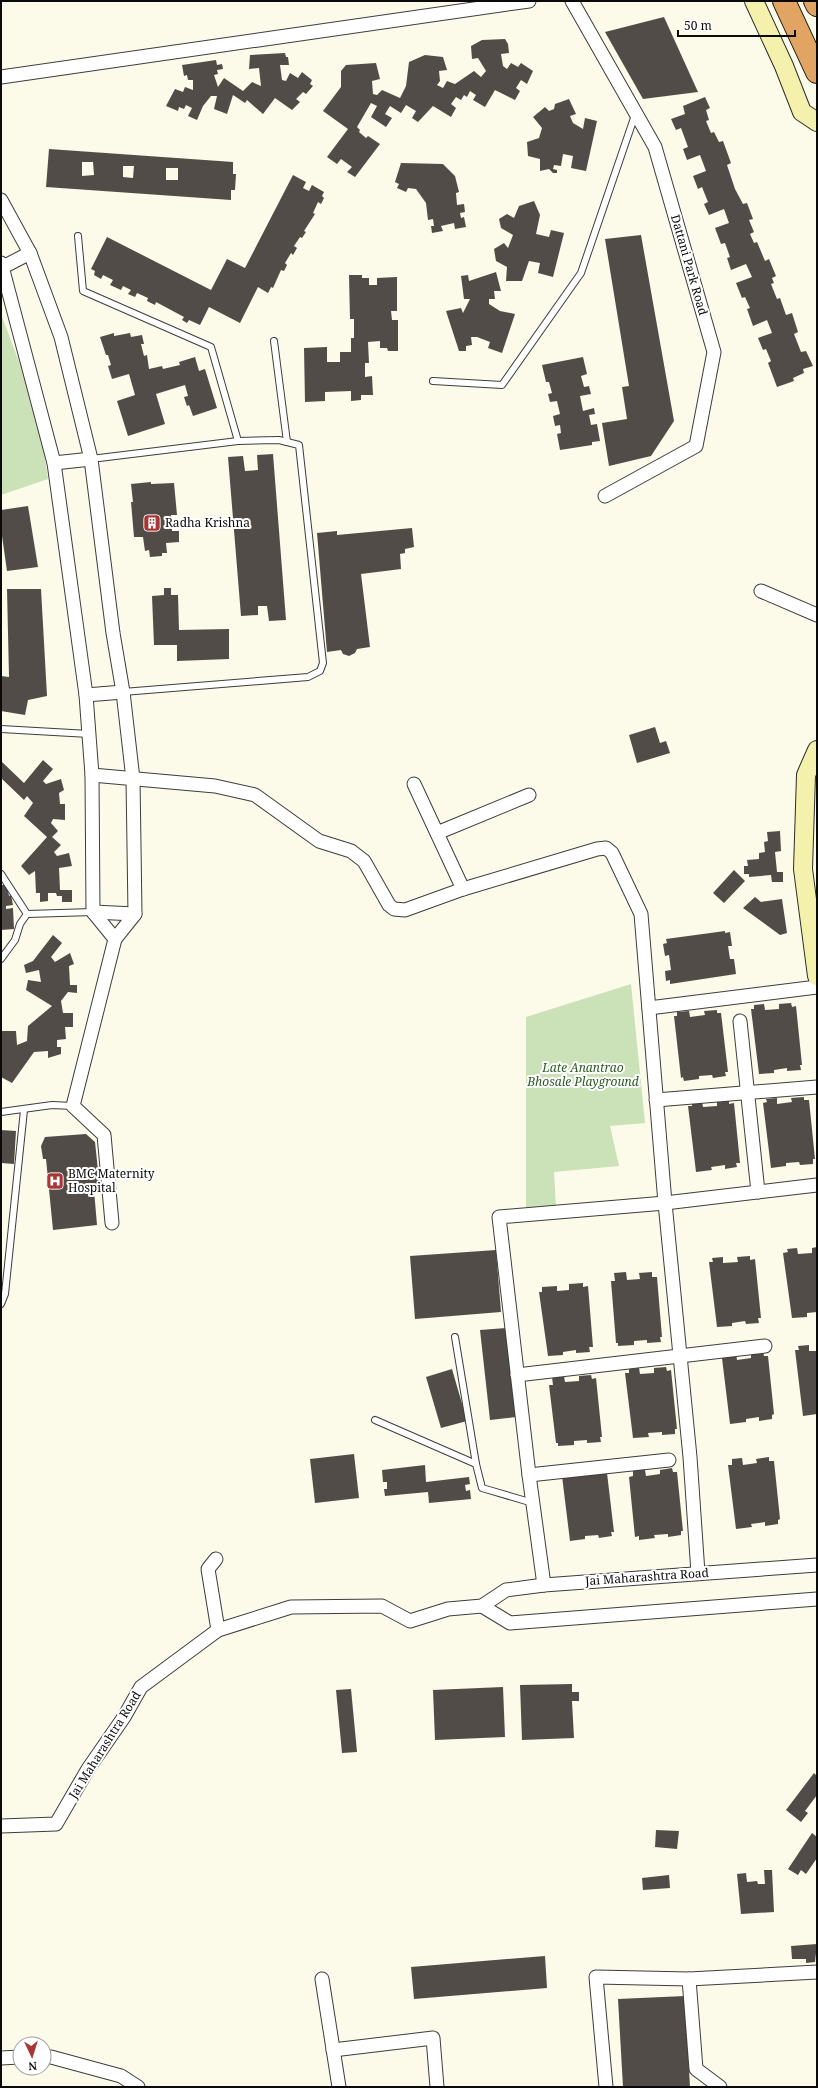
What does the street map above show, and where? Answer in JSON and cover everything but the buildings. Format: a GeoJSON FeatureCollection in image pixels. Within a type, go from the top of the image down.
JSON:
{"type":"FeatureCollection","features":[{"type":"Feature","properties":{"kind":"highway"},"geometry":{"type":"LineString","coordinates":[[784,1],[817,72]]}},
{"type":"Feature","properties":{"kind":"highway"},"geometry":{"type":"LineString","coordinates":[[815,1],[817,5]]}},
{"type":"Feature","properties":{"kind":"street"},"geometry":{"type":"LineString","coordinates":[[1,77],[529,1]]}},
{"type":"Feature","properties":{"kind":"street","name":"Dattani Park Road"},"geometry":{"type":"LineString","coordinates":[[572,1],[655,147],[714,352],[696,446],[605,496]]}},
{"type":"Feature","properties":{"kind":"street"},"geometry":{"type":"LineString","coordinates":[[754,1],[784,66],[802,112],[817,122]]}},
{"type":"Feature","properties":{"kind":"street"},"geometry":{"type":"LineString","coordinates":[[1,200],[30,253],[61,337],[91,459],[113,633],[123,692],[133,779],[135,914],[115,939],[73,1106],[104,1135],[112,1223]]}},
{"type":"Feature","properties":{"kind":"street"},"geometry":{"type":"LineString","coordinates":[[30,253],[2,265],[54,463],[86,695],[92,775],[93,912],[115,939]]}},
{"type":"Feature","properties":{"kind":"street"},"geometry":{"type":"LineString","coordinates":[[54,463],[91,459]]}},
{"type":"Feature","properties":{"kind":"street"},"geometry":{"type":"LineString","coordinates":[[761,591],[817,615]]}},
{"type":"Feature","properties":{"kind":"street"},"geometry":{"type":"LineString","coordinates":[[86,695],[123,692]]}},
{"type":"Feature","properties":{"kind":"street"},"geometry":{"type":"LineString","coordinates":[[817,750],[806,775],[804,869],[817,976]]}},
{"type":"Feature","properties":{"kind":"street"},"geometry":{"type":"LineString","coordinates":[[92,775],[215,786],[255,795],[319,841],[351,851],[364,861],[389,905],[394,909],[405,910],[463,889],[606,848],[612,853],[641,914],[698,1573]]}},
{"type":"Feature","properties":{"kind":"street"},"geometry":{"type":"LineString","coordinates":[[414,784],[463,889]]}},
{"type":"Feature","properties":{"kind":"street"},"geometry":{"type":"LineString","coordinates":[[437,833],[529,795]]}},
{"type":"Feature","properties":{"kind":"street"},"geometry":{"type":"LineString","coordinates":[[93,912],[135,914]]}},
{"type":"Feature","properties":{"kind":"street"},"geometry":{"type":"LineString","coordinates":[[649,1008],[817,987]]}},
{"type":"Feature","properties":{"kind":"street"},"geometry":{"type":"LineString","coordinates":[[740,1021],[758,1192]]}},
{"type":"Feature","properties":{"kind":"street"},"geometry":{"type":"LineString","coordinates":[[656,1100],[817,1087]]}},
{"type":"Feature","properties":{"kind":"street"},"geometry":{"type":"LineString","coordinates":[[544,1585],[529,1475],[499,1217],[665,1203],[817,1185]]}},
{"type":"Feature","properties":{"kind":"street"},"geometry":{"type":"LineString","coordinates":[[517,1375],[765,1346]]}},
{"type":"Feature","properties":{"kind":"street"},"geometry":{"type":"LineString","coordinates":[[529,1475],[669,1460]]}},
{"type":"Feature","properties":{"kind":"street"},"geometry":{"type":"LineString","coordinates":[[216,1559],[208,1569],[218,1630]]}},
{"type":"Feature","properties":{"kind":"street","name":"Jai Maharashtra Road"},"geometry":{"type":"LineString","coordinates":[[1,1826],[56,1824],[88,1769],[124,1717],[141,1687],[218,1630],[291,1607],[382,1606],[410,1621],[448,1609],[482,1606],[506,1590],[544,1585],[817,1565]]}},
{"type":"Feature","properties":{"kind":"street"},"geometry":{"type":"LineString","coordinates":[[482,1606],[510,1623],[817,1599]]}},
{"type":"Feature","properties":{"kind":"street"},"geometry":{"type":"LineString","coordinates":[[606,2087],[596,1977],[689,1979],[817,1972]]}},
{"type":"Feature","properties":{"kind":"street"},"geometry":{"type":"LineString","coordinates":[[322,1979],[338,2087]]}},
{"type":"Feature","properties":{"kind":"street"},"geometry":{"type":"LineString","coordinates":[[689,1979],[696,2069],[720,2087]]}},
{"type":"Feature","properties":{"kind":"street"},"geometry":{"type":"LineString","coordinates":[[333,2050],[433,2038],[437,2087]]}},
{"type":"Feature","properties":{"kind":"street"},"geometry":{"type":"LineString","coordinates":[[1,2058],[12,2057]]}},
{"type":"Feature","properties":{"kind":"street"},"geometry":{"type":"LineString","coordinates":[[52,2057],[121,2076],[138,2087]]}},
{"type":"Feature","properties":{"kind":"lane"},"geometry":{"type":"LineString","coordinates":[[433,381],[502,385],[581,273],[635,113]]}},
{"type":"Feature","properties":{"kind":"lane"},"geometry":{"type":"LineString","coordinates":[[78,236],[83,290],[211,347],[238,441]]}},
{"type":"Feature","properties":{"kind":"lane"},"geometry":{"type":"LineString","coordinates":[[274,341],[287,442]]}},
{"type":"Feature","properties":{"kind":"lane"},"geometry":{"type":"LineString","coordinates":[[91,459],[238,441],[279,440],[298,445],[323,663],[320,671],[308,677],[123,692]]}},
{"type":"Feature","properties":{"kind":"lane"},"geometry":{"type":"LineString","coordinates":[[1,729],[89,734]]}},
{"type":"Feature","properties":{"kind":"lane"},"geometry":{"type":"LineString","coordinates":[[1,874],[27,914]]}},
{"type":"Feature","properties":{"kind":"lane"},"geometry":{"type":"LineString","coordinates":[[27,914],[93,912]]}},
{"type":"Feature","properties":{"kind":"lane"},"geometry":{"type":"LineString","coordinates":[[1,959],[15,940],[20,924],[27,914]]}},
{"type":"Feature","properties":{"kind":"lane"},"geometry":{"type":"LineString","coordinates":[[1,1112],[52,1105],[73,1106]]}},
{"type":"Feature","properties":{"kind":"lane"},"geometry":{"type":"LineString","coordinates":[[1,1304],[5,1294],[24,1110]]}},
{"type":"Feature","properties":{"kind":"lane"},"geometry":{"type":"LineString","coordinates":[[455,1337],[476,1464],[482,1488],[533,1503]]}},
{"type":"Feature","properties":{"kind":"lane"},"geometry":{"type":"LineString","coordinates":[[374,1420],[476,1464]]}},
{"type":"Feature","properties":{"kind":"green space"},"geometry":{"type":"Polygon","coordinates":[[[1,314],[38,412],[48,479],[1,495],[1,314]]]}},
{"type":"Feature","properties":{"kind":"green space","name":"Late Anantrao Bhosale Playground"},"geometry":{"type":"Polygon","coordinates":[[[631,984],[645,1123],[610,1126],[619,1166],[554,1172],[556,1207],[526,1211],[526,1017],[631,984]]]}},
{"type":"Feature","properties":{"kind":"place","name":"Radha Krishna"},"geometry":{"type":"Point","coordinates":[152,523]}},
{"type":"Feature","properties":{"kind":"place","name":"BMC Maternity Hospital"},"geometry":{"type":"Point","coordinates":[55,1181]}}]}
